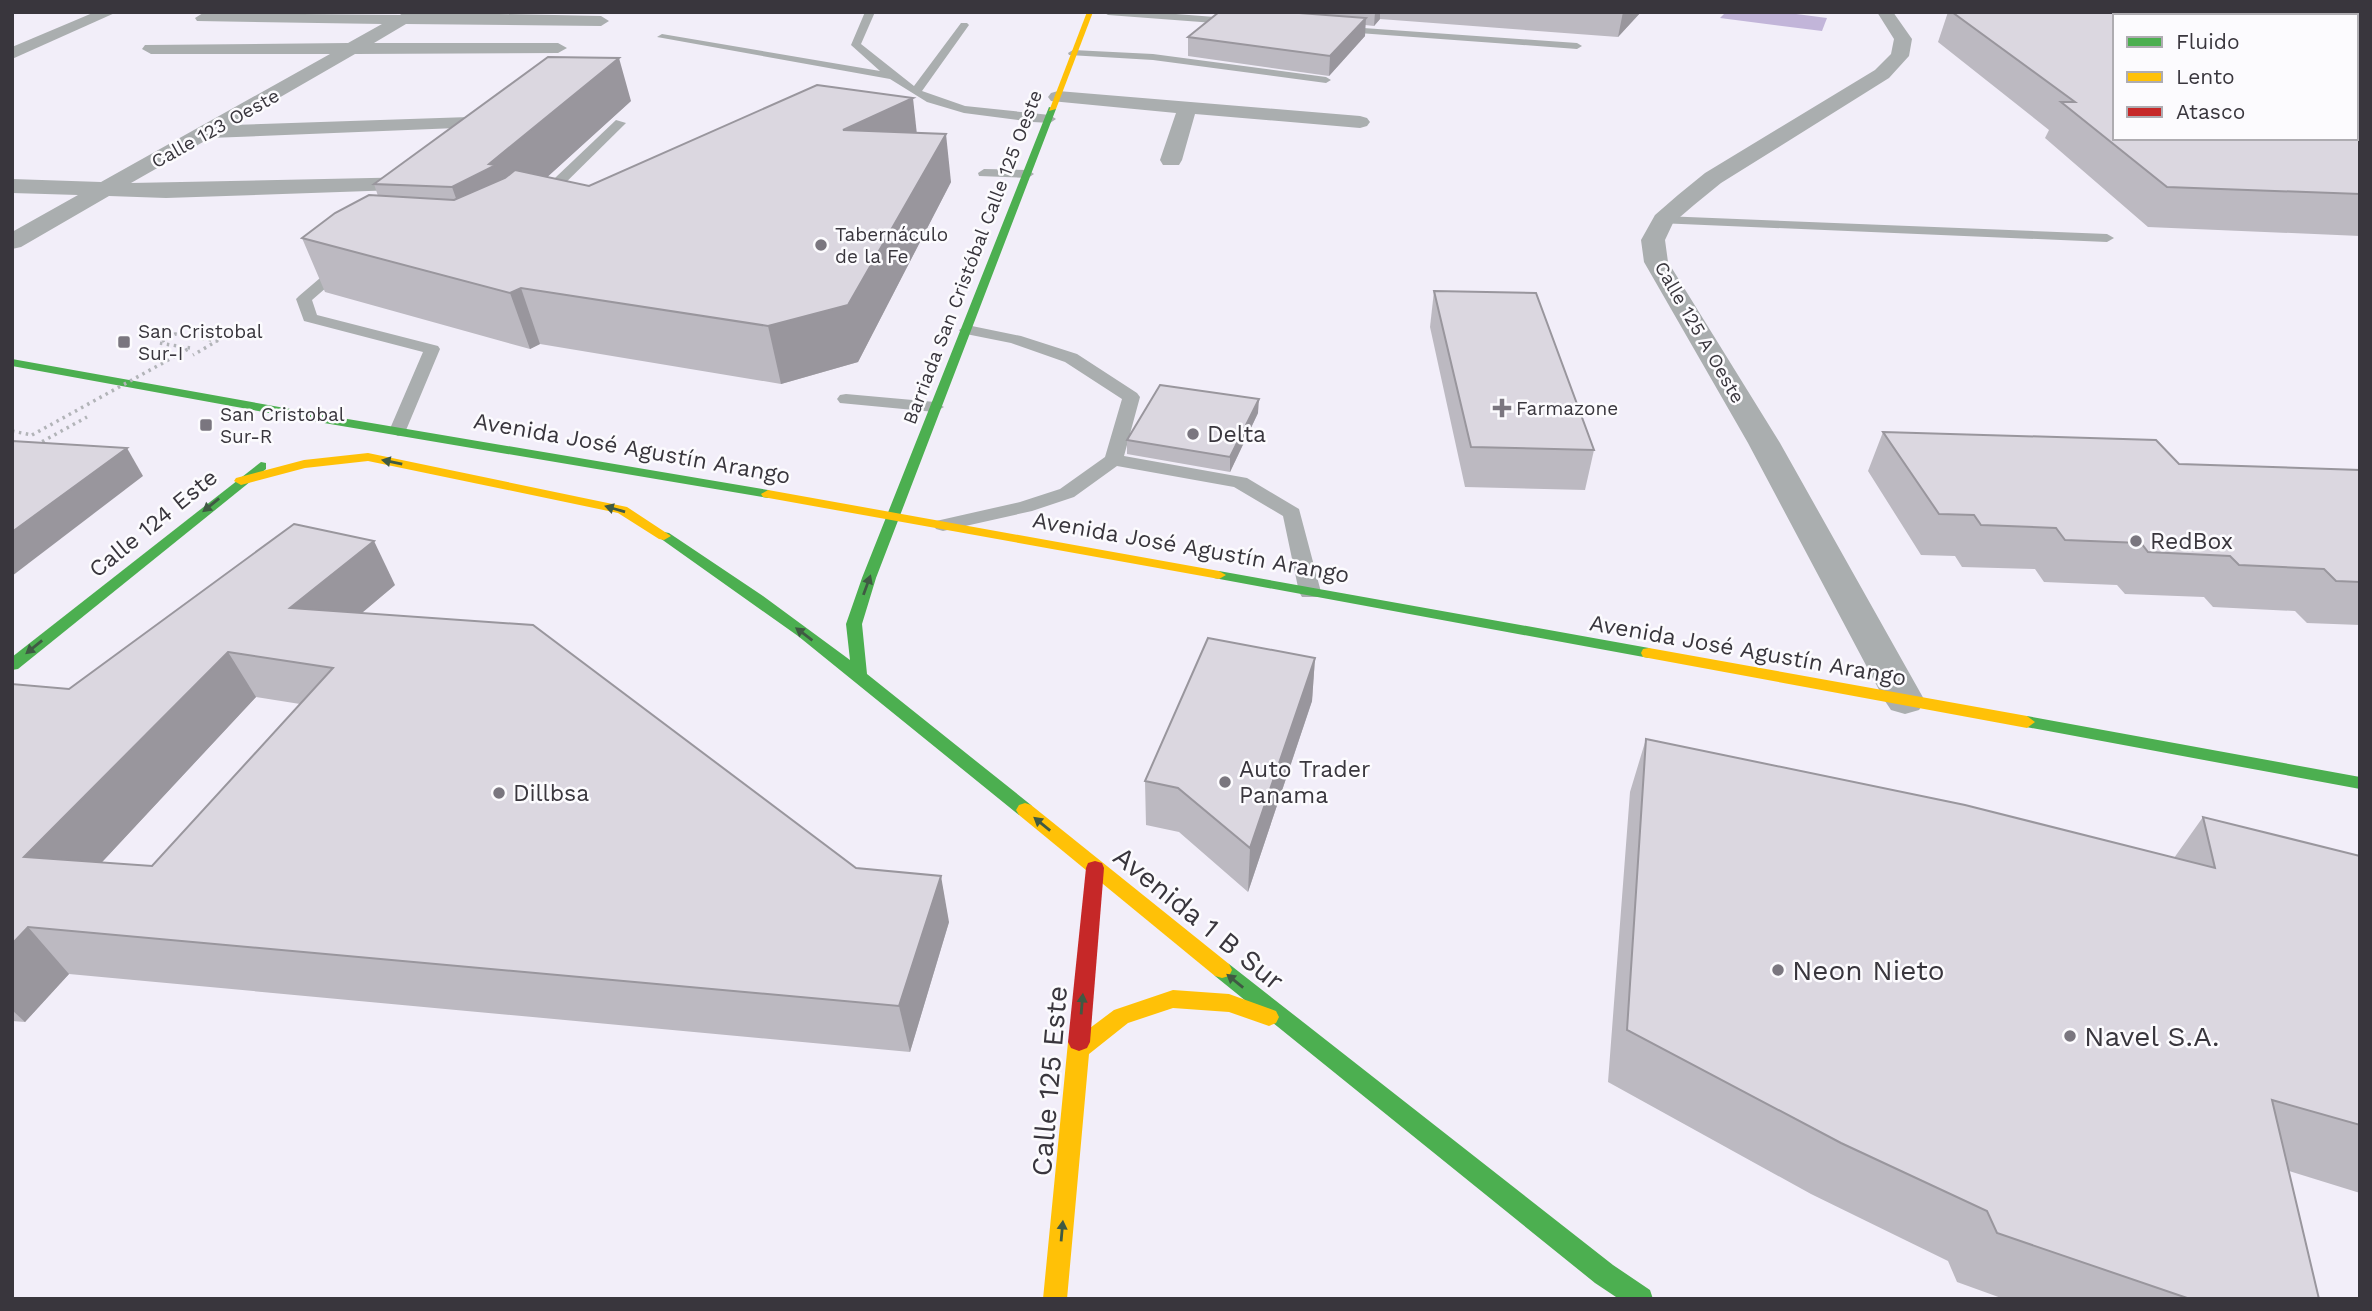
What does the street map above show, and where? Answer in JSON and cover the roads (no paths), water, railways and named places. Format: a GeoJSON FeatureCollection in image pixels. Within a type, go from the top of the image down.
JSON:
{"type":"FeatureCollection","features":[{"type":"Feature","properties":{"kind":"main road","name":"Barriada San Cristóbal Calle 125 Oeste"},"geometry":{"type":"LineString","coordinates":[[895,516],[1090,12]]}},
{"type":"Feature","properties":{"kind":"main road","name":"Avenida José Agustín Arango"},"geometry":{"type":"LineString","coordinates":[[12,362],[324,419],[895,516],[2360,783]]}},
{"type":"Feature","properties":{"kind":"main road"},"geometry":{"type":"LineString","coordinates":[[303,434],[324,419]]}},
{"type":"Feature","properties":{"kind":"main road","name":"Calle 124 Este"},"geometry":{"type":"LineString","coordinates":[[12,665],[272,457]]}},
{"type":"Feature","properties":{"kind":"main road","name":"Avenida 1 B Sur"},"geometry":{"type":"LineString","coordinates":[[242,481],[320,460],[368,457],[622,510],[722,572],[859,675],[1288,1024],[1604,1274],[1641,1299]]}},
{"type":"Feature","properties":{"kind":"main road"},"geometry":{"type":"LineString","coordinates":[[859,675],[854,624],[895,516]]}},
{"type":"Feature","properties":{"kind":"main road","name":"Calle 125 Este"},"geometry":{"type":"LineString","coordinates":[[1055,1299],[1095,867]]}},
{"type":"Feature","properties":{"kind":"main road"},"geometry":{"type":"LineString","coordinates":[[1078,1050],[1121,1016],[1173,999],[1229,1003],[1288,1024]]}},
{"type":"Feature","properties":{"kind":"street"},"geometry":{"type":"LineString","coordinates":[[12,54],[109,12]]}},
{"type":"Feature","properties":{"kind":"street"},"geometry":{"type":"LineString","coordinates":[[1663,220],[1713,178],[1882,74],[1900,56],[1903,40],[1885,12]]}},
{"type":"Feature","properties":{"kind":"street"},"geometry":{"type":"LineString","coordinates":[[203,18],[409,17],[601,21]]}},
{"type":"Feature","properties":{"kind":"street","name":"Calle 123 Oeste"},"geometry":{"type":"LineString","coordinates":[[12,242],[409,17]]}},
{"type":"Feature","properties":{"kind":"street"},"geometry":{"type":"LineString","coordinates":[[151,49],[558,48]]}},
{"type":"Feature","properties":{"kind":"street"},"geometry":{"type":"LineString","coordinates":[[1058,97],[1360,122]]}},
{"type":"Feature","properties":{"kind":"street"},"geometry":{"type":"LineString","coordinates":[[1171,160],[1186,108]]}},
{"type":"Feature","properties":{"kind":"street"},"geometry":{"type":"LineString","coordinates":[[206,132],[499,122]]}},
{"type":"Feature","properties":{"kind":"street"},"geometry":{"type":"LineString","coordinates":[[12,186],[166,191],[418,184]]}},
{"type":"Feature","properties":{"kind":"street","name":"Calle 125 A Oeste"},"geometry":{"type":"LineString","coordinates":[[1663,220],[1653,240],[1656,262],[1764,443],[1905,701]]}},
{"type":"Feature","properties":{"kind":"lane"},"geometry":{"type":"LineString","coordinates":[[870,12],[856,45],[916,92],[952,106],[1017,117],[1050,119]]}},
{"type":"Feature","properties":{"kind":"lane"},"geometry":{"type":"LineString","coordinates":[[1108,12],[1246,22]]}},
{"type":"Feature","properties":{"kind":"lane"},"geometry":{"type":"LineString","coordinates":[[916,92],[964,25]]}},
{"type":"Feature","properties":{"kind":"lane"},"geometry":{"type":"LineString","coordinates":[[1329,28],[1577,46]]}},
{"type":"Feature","properties":{"kind":"lane"},"geometry":{"type":"LineString","coordinates":[[662,37],[896,76]]}},
{"type":"Feature","properties":{"kind":"lane"},"geometry":{"type":"LineString","coordinates":[[1073,53],[1153,57],[1212,67],[1325,79]]}},
{"type":"Feature","properties":{"kind":"lane"},"geometry":{"type":"LineString","coordinates":[[525,214],[620,123]]}},
{"type":"Feature","properties":{"kind":"lane"},"geometry":{"type":"LineString","coordinates":[[984,173],[1028,174]]}},
{"type":"Feature","properties":{"kind":"lane"},"geometry":{"type":"LineString","coordinates":[[1663,220],[2107,238]]}},
{"type":"Feature","properties":{"kind":"lane"},"geometry":{"type":"LineString","coordinates":[[359,255],[304,299],[310,318],[432,349],[398,431]]}},
{"type":"Feature","properties":{"kind":"lane"},"geometry":{"type":"LineString","coordinates":[[943,525],[1025,507],[1067,493],[1114,460],[1131,397],[1071,359],[1015,339],[967,330]]}},
{"type":"Feature","properties":{"kind":"lane"},"geometry":{"type":"LineString","coordinates":[[846,399],[936,407]]}},
{"type":"Feature","properties":{"kind":"lane"},"geometry":{"type":"LineString","coordinates":[[1114,460],[1240,482],[1292,513],[1310,592]]}},
{"type":"Feature","properties":{"kind":"place","name":"Tabernáculo de la Fe"},"geometry":{"type":"Point","coordinates":[821,245]}},
{"type":"Feature","properties":{"kind":"place","name":"San Cristobal Sur-I"},"geometry":{"type":"Point","coordinates":[124,342]}},
{"type":"Feature","properties":{"kind":"place","name":"Farmazone"},"geometry":{"type":"Point","coordinates":[1502,408]}},
{"type":"Feature","properties":{"kind":"place","name":"San Cristobal Sur-R"},"geometry":{"type":"Point","coordinates":[206,425]}},
{"type":"Feature","properties":{"kind":"place","name":"Delta"},"geometry":{"type":"Point","coordinates":[1193,434]}},
{"type":"Feature","properties":{"kind":"place","name":"RedBox"},"geometry":{"type":"Point","coordinates":[2136,541]}},
{"type":"Feature","properties":{"kind":"place","name":"Auto Trader Panama"},"geometry":{"type":"Point","coordinates":[1225,782]}},
{"type":"Feature","properties":{"kind":"place","name":"Dillbsa"},"geometry":{"type":"Point","coordinates":[499,793]}},
{"type":"Feature","properties":{"kind":"place","name":"Neon Nieto"},"geometry":{"type":"Point","coordinates":[1778,970]}},
{"type":"Feature","properties":{"kind":"place","name":"Navel S.A."},"geometry":{"type":"Point","coordinates":[2070,1036]}}]}
